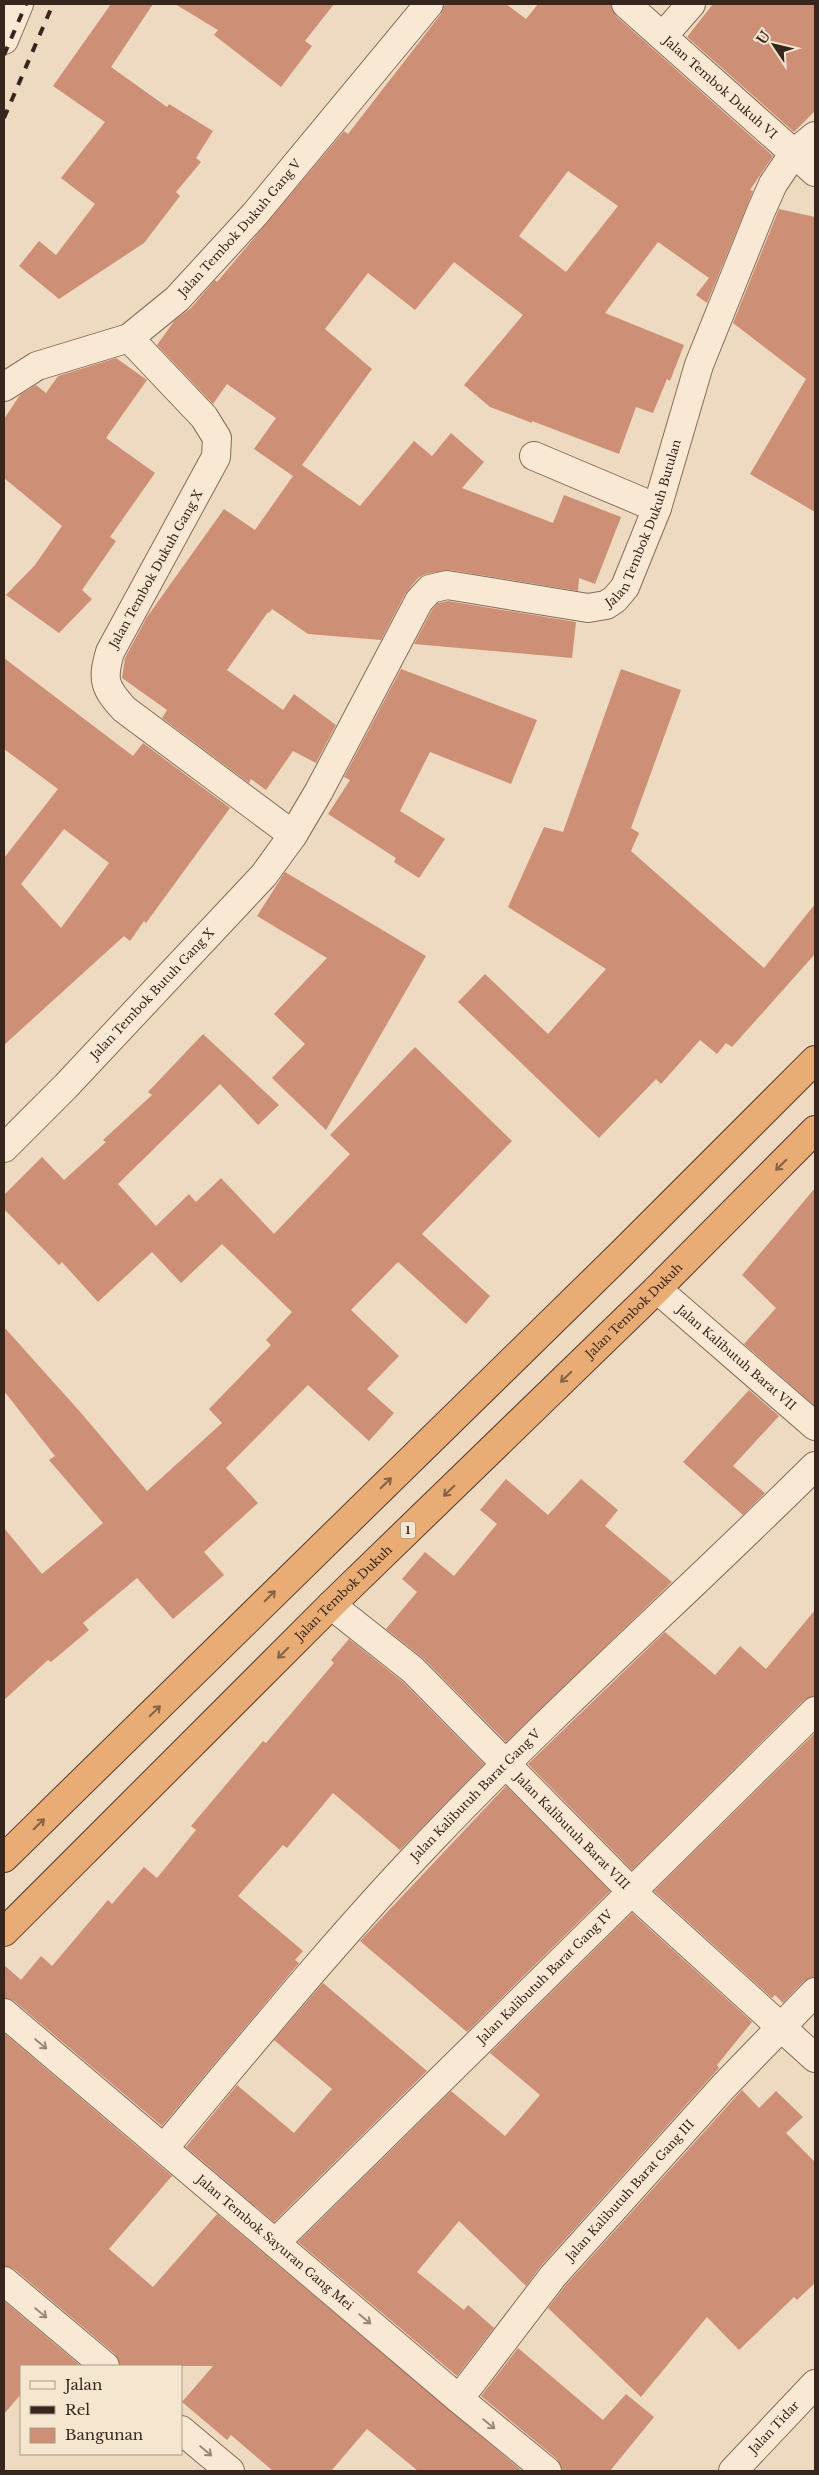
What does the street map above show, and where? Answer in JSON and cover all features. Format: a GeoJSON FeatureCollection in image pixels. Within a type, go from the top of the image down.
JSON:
{"type":"FeatureCollection","features":[{"type":"Feature","properties":{"kind":"highway"},"geometry":{"type":"LineString","coordinates":[[4,1858],[619,1256],[815,1060]]}},
{"type":"Feature","properties":{"kind":"highway","name":"Jalan Tembok Dukuh"},"geometry":{"type":"LineString","coordinates":[[4,1932],[331,1605],[657,1289],[815,1130]]}},
{"type":"Feature","properties":{"kind":"street"},"geometry":{"type":"LineString","coordinates":[[4,40],[19,4]]}},
{"type":"Feature","properties":{"kind":"street","name":"Jalan Tembok Dukuh Gang V"},"geometry":{"type":"LineString","coordinates":[[4,387],[36,366],[129,338],[177,299],[255,214],[429,4]]}},
{"type":"Feature","properties":{"kind":"street","name":"Jalan Tembok Dukuh VI"},"geometry":{"type":"LineString","coordinates":[[626,4],[815,172]]}},
{"type":"Feature","properties":{"kind":"street"},"geometry":{"type":"LineString","coordinates":[[663,36],[692,4]]}},
{"type":"Feature","properties":{"kind":"street","name":"Jalan Tembok Dukuh Butulan"},"geometry":{"type":"LineString","coordinates":[[293,834],[319,791],[419,602],[430,589],[447,585],[588,608],[606,605],[616,599],[625,586],[657,508],[699,365],[761,211],[774,184],[794,153],[815,136]]}},
{"type":"Feature","properties":{"kind":"street","name":"Jalan Tembok Dukuh Gang X"},"geometry":{"type":"LineString","coordinates":[[129,338],[204,417],[217,438],[216,457],[110,652],[105,670],[108,692],[124,708],[293,834]]}},
{"type":"Feature","properties":{"kind":"street"},"geometry":{"type":"LineString","coordinates":[[534,456],[657,508]]}},
{"type":"Feature","properties":{"kind":"street","name":"Jalan Tembok Butuh Gang X"},"geometry":{"type":"LineString","coordinates":[[4,1148],[234,909],[264,875],[293,834]]}},
{"type":"Feature","properties":{"kind":"street","name":"Jalan Kalibutuh Barat VII"},"geometry":{"type":"LineString","coordinates":[[657,1289],[815,1426]]}},
{"type":"Feature","properties":{"kind":"street","name":"Jalan Kalibutuh Barat Gang V"},"geometry":{"type":"LineString","coordinates":[[164,2148],[307,1978],[433,1838],[506,1763],[815,1466]]}},
{"type":"Feature","properties":{"kind":"street","name":"Jalan Kalibutuh Barat VIII"},"geometry":{"type":"LineString","coordinates":[[331,1605],[413,1670],[632,1892],[782,2026],[815,2058]]}},
{"type":"Feature","properties":{"kind":"street","name":"Jalan Kalibutuh Barat Gang IV"},"geometry":{"type":"LineString","coordinates":[[275,2243],[815,1711]]}},
{"type":"Feature","properties":{"kind":"street","name":"Jalan Kalibutuh Barat Gang III"},"geometry":{"type":"LineString","coordinates":[[459,2400],[553,2276],[723,2087],[815,1992]]}},
{"type":"Feature","properties":{"kind":"street","name":"Jalan Tembok Sayuran Gang Mei"},"geometry":{"type":"LineString","coordinates":[[4,2012],[459,2400],[547,2471]]}},
{"type":"Feature","properties":{"kind":"street"},"geometry":{"type":"LineString","coordinates":[[4,2281],[104,2365]]}},
{"type":"Feature","properties":{"kind":"street","name":"Jalan Tidar"},"geometry":{"type":"LineString","coordinates":[[733,2471],[815,2384]]}},
{"type":"Feature","properties":{"kind":"street"},"geometry":{"type":"LineString","coordinates":[[182,2431],[230,2471]]}},
{"type":"Feature","properties":{"kind":"building"},"geometry":{"type":"Polygon","coordinates":[[[111,4],[153,4],[111,67],[167,107],[169,104],[213,131],[196,158],[201,162],[176,192],[180,196],[144,243],[59,299],[19,266],[39,241],[56,255],[95,204],[61,178],[105,122],[53,86],[111,4]]]}},
{"type":"Feature","properties":{"kind":"building"},"geometry":{"type":"Polygon","coordinates":[[[175,4],[334,4],[305,41],[312,46],[281,87],[214,35],[218,30],[175,4]]]}},
{"type":"Feature","properties":{"kind":"building"},"geometry":{"type":"Polygon","coordinates":[[[445,4],[506,4],[526,19],[538,4],[611,4],[616,16],[773,156],[750,190],[753,191],[707,303],[696,295],[709,278],[658,242],[605,313],[684,345],[670,381],[667,379],[653,413],[636,407],[619,454],[490,407],[464,385],[523,315],[454,262],[415,310],[368,273],[325,329],[372,369],[302,465],[360,506],[414,441],[432,456],[451,433],[484,462],[462,488],[553,523],[564,495],[621,517],[595,584],[579,578],[578,591],[450,570],[426,574],[418,578],[405,594],[381,640],[308,634],[272,609],[268,612],[227,670],[283,710],[294,694],[336,725],[316,763],[293,751],[266,790],[251,779],[249,783],[162,718],[167,710],[122,678],[125,658],[147,617],[224,509],[255,530],[293,476],[254,449],[276,418],[227,384],[213,404],[157,345],[175,320],[191,308],[215,280],[217,282],[344,131],[348,134],[441,14],[445,4]],[[568,171],[519,236],[566,272],[618,206],[568,171]]]}},
{"type":"Feature","properties":{"kind":"building"},"geometry":{"type":"Polygon","coordinates":[[[713,4],[815,4],[815,111],[794,132],[687,37],[713,4]]]}},
{"type":"Feature","properties":{"kind":"building"},"geometry":{"type":"Polygon","coordinates":[[[779,209],[815,217],[815,512],[750,474],[806,379],[733,323],[779,209]]]}},
{"type":"Feature","properties":{"kind":"building"},"geometry":{"type":"Polygon","coordinates":[[[116,358],[147,380],[106,438],[155,473],[110,537],[116,541],[82,590],[92,599],[59,633],[6,595],[35,565],[62,526],[4,478],[4,419],[20,395],[36,385],[46,393],[58,376],[116,358]]]}},
{"type":"Feature","properties":{"kind":"building"},"geometry":{"type":"Polygon","coordinates":[[[448,601],[576,622],[572,658],[414,644],[432,610],[438,603],[448,601]]]}},
{"type":"Feature","properties":{"kind":"building"},"geometry":{"type":"Polygon","coordinates":[[[4,658],[133,756],[143,743],[230,808],[146,923],[144,921],[130,941],[124,936],[4,1045],[4,858],[58,789],[4,749],[4,658]],[[64,829],[21,884],[61,928],[109,863],[64,829]]]}},
{"type":"Feature","properties":{"kind":"building"},"geometry":{"type":"Polygon","coordinates":[[[401,669],[537,720],[511,784],[430,752],[400,811],[445,839],[419,878],[394,862],[396,858],[328,814],[350,780],[344,777],[401,669]]]}},
{"type":"Feature","properties":{"kind":"building"},"geometry":{"type":"Polygon","coordinates":[[[621,669],[681,690],[631,828],[639,833],[631,851],[764,968],[815,904],[815,954],[732,1047],[726,1043],[717,1054],[700,1040],[661,1084],[656,1079],[599,1138],[458,1002],[485,974],[548,1034],[606,969],[508,907],[544,827],[563,832],[621,669]]]}},
{"type":"Feature","properties":{"kind":"building"},"geometry":{"type":"Polygon","coordinates":[[[285,872],[426,956],[326,1130],[272,1078],[305,1044],[274,1014],[327,958],[257,916],[285,872]]]}},
{"type":"Feature","properties":{"kind":"building"},"geometry":{"type":"Polygon","coordinates":[[[203,1034],[279,1105],[258,1125],[220,1084],[118,1184],[156,1226],[189,1194],[196,1202],[221,1178],[274,1234],[350,1154],[330,1135],[415,1047],[512,1141],[422,1234],[490,1296],[466,1324],[398,1262],[351,1310],[399,1356],[367,1389],[394,1413],[369,1441],[308,1385],[226,1468],[258,1503],[204,1552],[224,1575],[173,1619],[137,1578],[83,1623],[89,1630],[51,1662],[48,1660],[4,1700],[4,1528],[42,1574],[103,1523],[49,1460],[55,1456],[4,1391],[4,1327],[82,1414],[147,1491],[222,1423],[209,1409],[271,1345],[266,1340],[292,1312],[222,1244],[181,1283],[152,1252],[98,1302],[62,1262],[59,1265],[4,1209],[4,1195],[42,1157],[64,1180],[106,1142],[103,1140],[152,1095],[148,1092],[203,1034]]]}},
{"type":"Feature","properties":{"kind":"building"},"geometry":{"type":"Polygon","coordinates":[[[815,1188],[815,1406],[744,1344],[776,1308],[742,1275],[815,1188]]]}},
{"type":"Feature","properties":{"kind":"building"},"geometry":{"type":"Polygon","coordinates":[[[749,1390],[779,1416],[733,1466],[765,1493],[743,1515],[683,1462],[749,1390]]]}},
{"type":"Feature","properties":{"kind":"building"},"geometry":{"type":"Polygon","coordinates":[[[506,1479],[548,1515],[581,1479],[618,1510],[605,1526],[672,1582],[506,1742],[424,1659],[386,1629],[417,1592],[402,1579],[425,1552],[454,1576],[497,1524],[480,1510],[506,1479]]]}},
{"type":"Feature","properties":{"kind":"building"},"geometry":{"type":"Polygon","coordinates":[[[815,1610],[815,1696],[804,1700],[632,1870],[528,1764],[665,1632],[715,1675],[740,1646],[766,1669],[815,1610]]]}},
{"type":"Feature","properties":{"kind":"building"},"geometry":{"type":"Polygon","coordinates":[[[349,1639],[403,1682],[484,1764],[400,1850],[333,1793],[287,1848],[283,1845],[238,1896],[303,1951],[295,1960],[299,1963],[162,2126],[14,2001],[4,1998],[4,1965],[21,1980],[41,1956],[52,1966],[108,1900],[112,1904],[144,1867],[157,1878],[196,1830],[191,1826],[263,1741],[266,1743],[334,1663],[331,1660],[349,1639]]]}},
{"type":"Feature","properties":{"kind":"building"},"geometry":{"type":"Polygon","coordinates":[[[815,1733],[815,1977],[804,1981],[783,2003],[775,1995],[772,1998],[654,1891],[815,1733]]]}},
{"type":"Feature","properties":{"kind":"building"},"geometry":{"type":"Polygon","coordinates":[[[506,1786],[610,1891],[467,2032],[360,1941],[506,1786]]]}},
{"type":"Feature","properties":{"kind":"building"},"geometry":{"type":"Polygon","coordinates":[[[632,1913],[752,2022],[717,2065],[719,2068],[541,2266],[526,2286],[459,2221],[417,2272],[464,2310],[468,2305],[494,2328],[457,2376],[298,2242],[451,2091],[505,2136],[540,2095],[490,2053],[632,1913]]]}},
{"type":"Feature","properties":{"kind":"building"},"geometry":{"type":"Polygon","coordinates":[[[323,1983],[427,2071],[274,2222],[186,2147],[237,2085],[294,2133],[332,2089],[274,2040],[323,1983]]]}},
{"type":"Feature","properties":{"kind":"building"},"geometry":{"type":"Polygon","coordinates":[[[4,2033],[172,2176],[109,2249],[153,2287],[217,2214],[520,2469],[519,2471],[418,2471],[367,2429],[331,2471],[273,2471],[231,2435],[227,2440],[182,2402],[213,2366],[120,2365],[115,2354],[14,2269],[4,2266],[4,2033]]]}},
{"type":"Feature","properties":{"kind":"building"},"geometry":{"type":"Polygon","coordinates":[[[742,2090],[759,2108],[776,2091],[803,2117],[786,2133],[815,2162],[815,2283],[797,2300],[794,2297],[739,2350],[707,2317],[641,2397],[548,2308],[565,2286],[742,2090]]]}},
{"type":"Feature","properties":{"kind":"building"},"geometry":{"type":"Polygon","coordinates":[[[4,2301],[80,2365],[20,2365],[20,2395],[4,2414],[4,2301]]]}},
{"type":"Feature","properties":{"kind":"building"},"geometry":{"type":"Polygon","coordinates":[[[518,2348],[603,2420],[626,2394],[654,2417],[610,2471],[562,2471],[557,2459],[481,2396],[518,2348]]]}},
{"type":"Feature","properties":{"kind":"railway"},"geometry":{"type":"LineString","coordinates":[[4,55],[26,4]]}},
{"type":"Feature","properties":{"kind":"railway"},"geometry":{"type":"LineString","coordinates":[[4,118],[53,4]]}}]}
